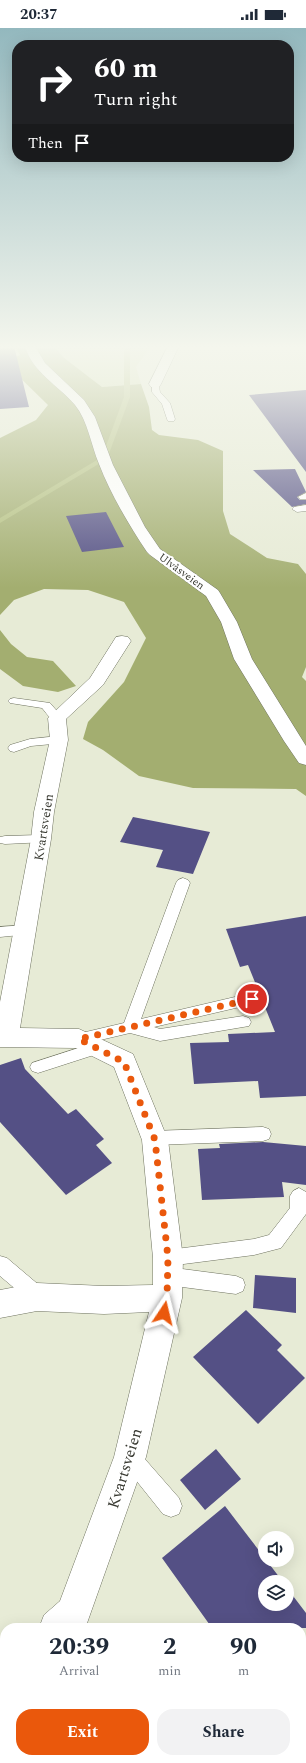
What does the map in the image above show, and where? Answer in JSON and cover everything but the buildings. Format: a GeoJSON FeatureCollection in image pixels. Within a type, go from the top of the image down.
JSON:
{"type":"FeatureCollection","features":[{"type":"Feature","properties":{"kind":"street","name":"Ulvåsveien"},"geometry":{"type":"LineString","coordinates":[[92,427],[106,464],[138,527],[156,552],[212,593],[229,622],[243,659],[293,741],[306,759]]}},
{"type":"Feature","properties":{"kind":"street"},"geometry":{"type":"LineString","coordinates":[[58,718],[97,681],[122,641]]}},
{"type":"Feature","properties":{"kind":"street","name":"Kvartsveien"},"geometry":{"type":"LineString","coordinates":[[58,718],[60,740],[44,812],[41,839],[25,930],[3,1036],[88,1043],[124,1062],[154,1138],[167,1277],[130,1457],[74,1613],[63,1623]]}},
{"type":"Feature","properties":{"kind":"street"},"geometry":{"type":"LineString","coordinates":[[0,1304],[39,1298],[104,1300],[167,1277]]}},
{"type":"Feature","properties":{"kind":"lane"},"geometry":{"type":"LineString","coordinates":[[14,701],[46,705],[58,718]]}},
{"type":"Feature","properties":{"kind":"lane"},"geometry":{"type":"LineString","coordinates":[[14,748],[30,743],[60,740]]}},
{"type":"Feature","properties":{"kind":"lane"},"geometry":{"type":"LineString","coordinates":[[5,840],[41,839]]}},
{"type":"Feature","properties":{"kind":"lane"},"geometry":{"type":"LineString","coordinates":[[130,1027],[183,883]]}},
{"type":"Feature","properties":{"kind":"lane"},"geometry":{"type":"LineString","coordinates":[[0,932],[25,930]]}},
{"type":"Feature","properties":{"kind":"lane"},"geometry":{"type":"LineString","coordinates":[[38,1067],[88,1043],[130,1027],[252,999]]}},
{"type":"Feature","properties":{"kind":"lane"},"geometry":{"type":"LineString","coordinates":[[130,1027],[160,1035],[243,1022]]}},
{"type":"Feature","properties":{"kind":"lane"},"geometry":{"type":"LineString","coordinates":[[154,1138],[263,1134]]}},
{"type":"Feature","properties":{"kind":"lane"},"geometry":{"type":"LineString","coordinates":[[167,1277],[254,1247],[274,1242],[299,1210],[300,1196]]}},
{"type":"Feature","properties":{"kind":"lane"},"geometry":{"type":"LineString","coordinates":[[0,1264],[39,1298]]}},
{"type":"Feature","properties":{"kind":"lane"},"geometry":{"type":"LineString","coordinates":[[167,1277],[236,1285]]}},
{"type":"Feature","properties":{"kind":"lane"},"geometry":{"type":"LineString","coordinates":[[130,1457],[170,1506]]}},
{"type":"Feature","properties":{"kind":"green space"},"geometry":{"type":"Polygon","coordinates":[[[22,427],[152,427],[152,430],[159,435],[198,440],[223,451],[223,511],[230,534],[267,558],[298,564],[306,574],[306,667],[302,677],[306,681],[306,796],[296,789],[193,788],[139,776],[103,750],[83,739],[88,722],[124,682],[146,638],[124,602],[88,590],[44,589],[14,600],[0,615],[0,438],[22,427]]]}},
{"type":"Feature","properties":{"kind":"green space"},"geometry":{"type":"Polygon","coordinates":[[[0,630],[11,644],[27,657],[53,661],[76,686],[58,692],[23,686],[0,669],[0,630]]]}},
{"type":"Feature","properties":{"kind":"waterway"},"geometry":{"type":"LineString","coordinates":[[0,521],[105,458],[116,427]]}},
{"type":"Feature","properties":{"kind":"route"},"geometry":{"type":"LineString","coordinates":[[164,1313],[167,1298],[168,1258],[155,1140],[124,1062],[79,1039],[252,999]]}}]}
